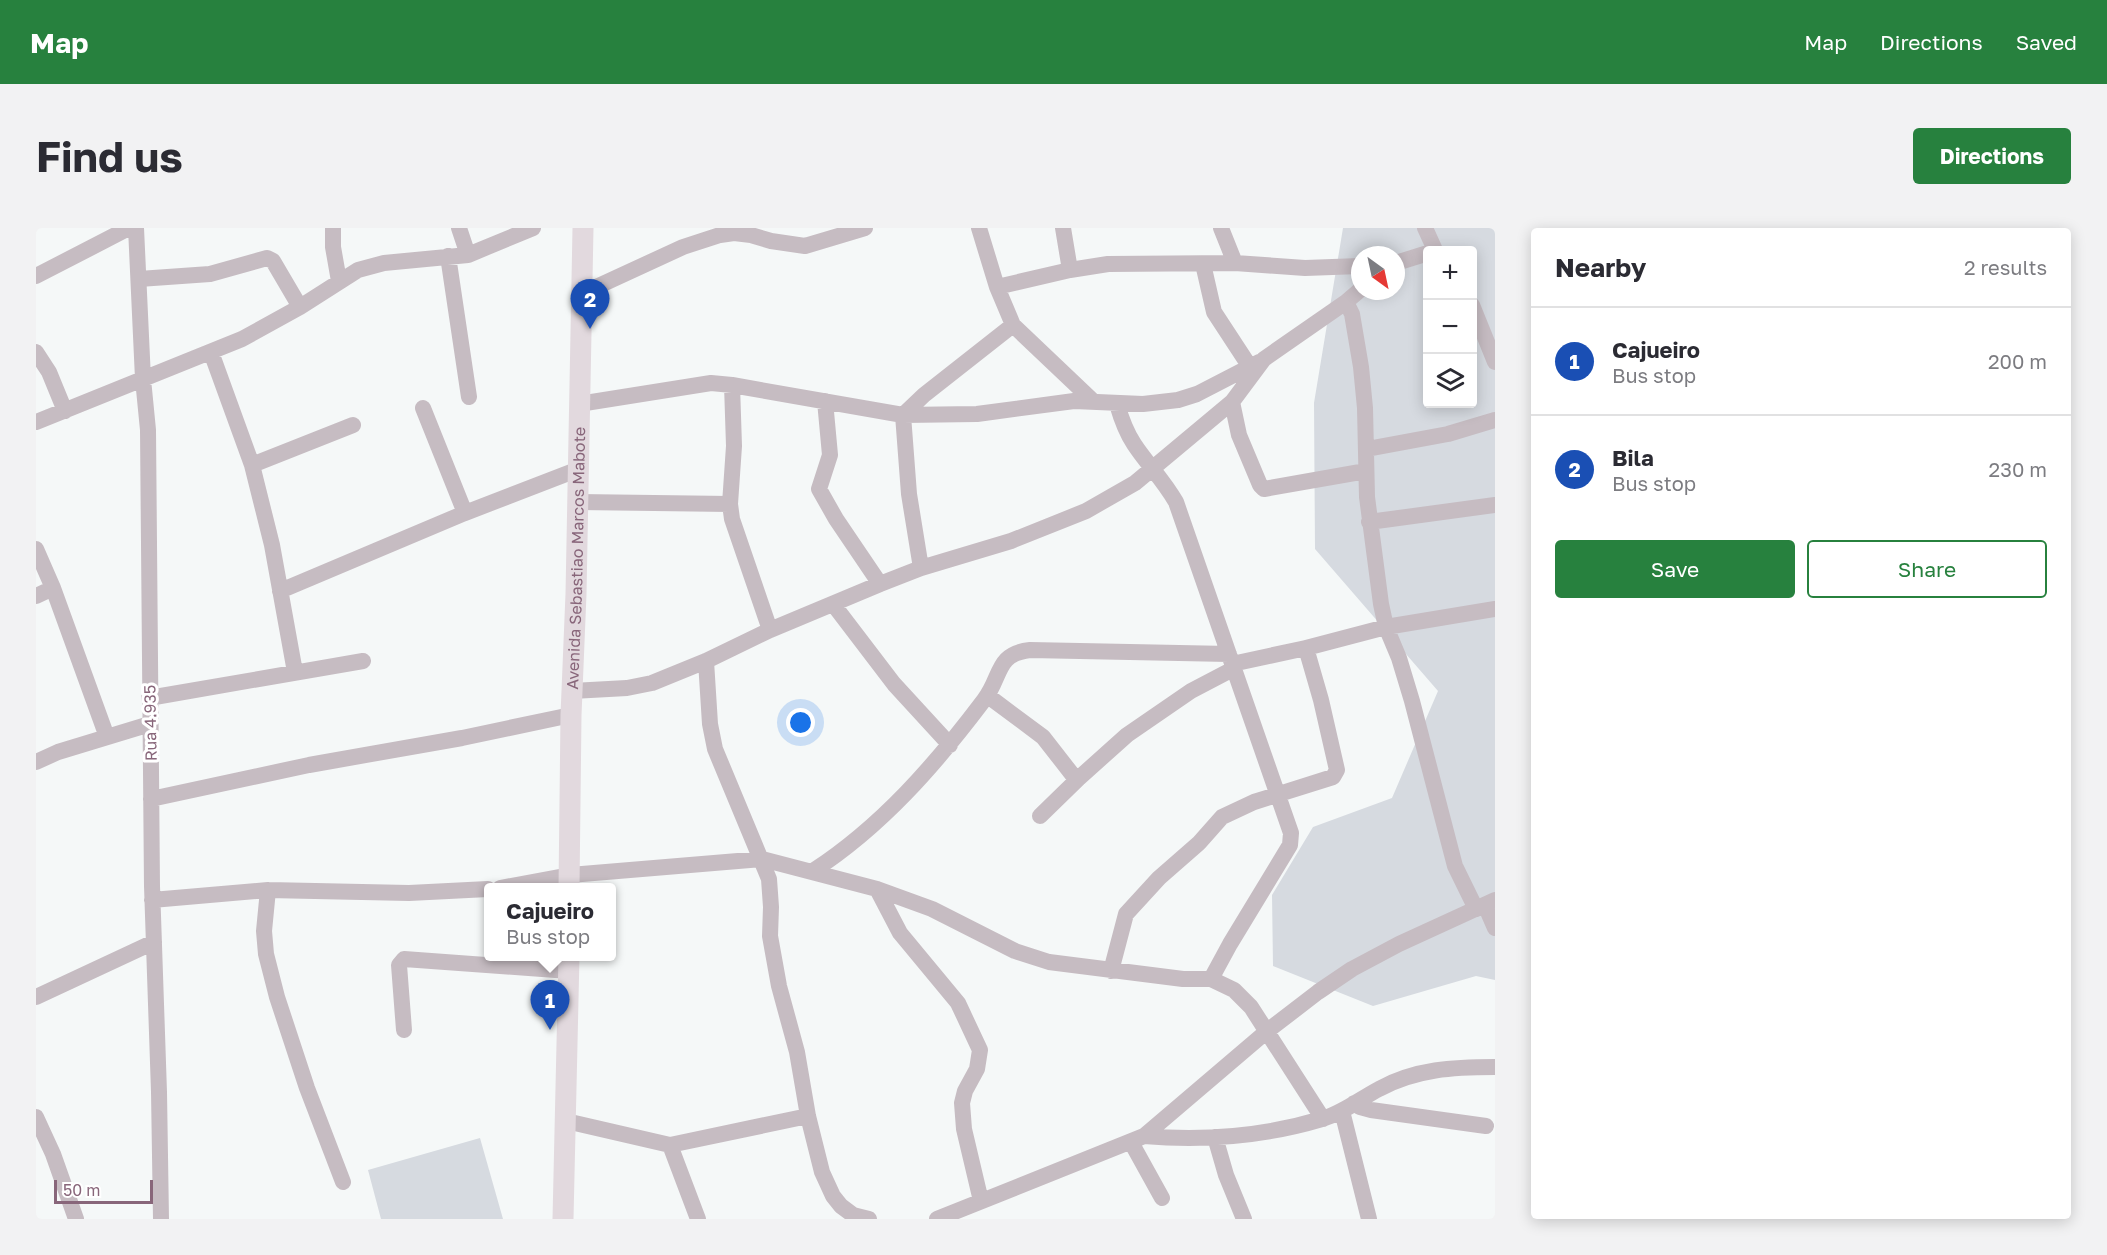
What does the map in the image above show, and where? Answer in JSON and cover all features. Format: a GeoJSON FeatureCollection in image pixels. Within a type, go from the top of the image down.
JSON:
{"type":"FeatureCollection","features":[{"type":"Feature","properties":{"kind":"main road","name":"Avenida Sebastiao Marcos Mabote"},"geometry":{"type":"LineString","coordinates":[[569,881],[583,228]]}},
{"type":"Feature","properties":{"kind":"main road"},"geometry":{"type":"LineString","coordinates":[[563,1219],[569,964]]}},
{"type":"Feature","properties":{"kind":"street"},"geometry":{"type":"LineString","coordinates":[[36,276],[129,228]]}},
{"type":"Feature","properties":{"kind":"street","name":"Rua 4.935"},"geometry":{"type":"LineString","coordinates":[[136,228],[142,380],[148,430],[152,900],[159,1092],[160,1219]]}},
{"type":"Feature","properties":{"kind":"street"},"geometry":{"type":"LineString","coordinates":[[333,228],[333,247],[339,281]]}},
{"type":"Feature","properties":{"kind":"street"},"geometry":{"type":"LineString","coordinates":[[459,228],[468,255]]}},
{"type":"Feature","properties":{"kind":"street"},"geometry":{"type":"LineString","coordinates":[[36,422],[242,339],[300,307],[358,270],[384,263],[468,255],[533,228]]}},
{"type":"Feature","properties":{"kind":"street"},"geometry":{"type":"LineString","coordinates":[[979,228],[997,287],[1013,325],[1093,401]]}},
{"type":"Feature","properties":{"kind":"street"},"geometry":{"type":"LineString","coordinates":[[1063,228],[1070,270]]}},
{"type":"Feature","properties":{"kind":"street"},"geometry":{"type":"LineString","coordinates":[[1221,228],[1235,263]]}},
{"type":"Feature","properties":{"kind":"street"},"geometry":{"type":"LineString","coordinates":[[1425,228],[1433,246]]}},
{"type":"Feature","properties":{"kind":"street"},"geometry":{"type":"LineString","coordinates":[[581,294],[683,247],[720,235],[734,233],[751,235],[771,241],[805,246],[859,229]]}},
{"type":"Feature","properties":{"kind":"street"},"geometry":{"type":"LineString","coordinates":[[1405,260],[1423,255]]}},
{"type":"Feature","properties":{"kind":"street"},"geometry":{"type":"LineString","coordinates":[[447,256],[469,397]]}},
{"type":"Feature","properties":{"kind":"street"},"geometry":{"type":"LineString","coordinates":[[139,279],[210,274],[267,258],[273,261],[300,307]]}},
{"type":"Feature","properties":{"kind":"street"},"geometry":{"type":"LineString","coordinates":[[997,287],[1070,270],[1108,264],[1235,263],[1305,268],[1351,266]]}},
{"type":"Feature","properties":{"kind":"street"},"geometry":{"type":"LineString","coordinates":[[1203,264],[1214,312],[1257,363]]}},
{"type":"Feature","properties":{"kind":"street"},"geometry":{"type":"LineString","coordinates":[[579,404],[711,383],[903,415],[977,414],[1074,401],[1143,405],[1178,400],[1197,394],[1257,363],[1351,298]]}},
{"type":"Feature","properties":{"kind":"street"},"geometry":{"type":"LineString","coordinates":[[1346,302],[1352,315],[1361,367],[1369,522],[1386,627],[1399,658],[1412,701],[1455,866],[1485,904],[1495,928]]}},
{"type":"Feature","properties":{"kind":"street"},"geometry":{"type":"LineString","coordinates":[[1477,315],[1495,362]]}},
{"type":"Feature","properties":{"kind":"street"},"geometry":{"type":"LineString","coordinates":[[903,415],[924,395],[1013,325]]}},
{"type":"Feature","properties":{"kind":"street"},"geometry":{"type":"LineString","coordinates":[[36,352],[49,372],[65,411]]}},
{"type":"Feature","properties":{"kind":"street"},"geometry":{"type":"LineString","coordinates":[[211,352],[252,465],[272,545],[295,672]]}},
{"type":"Feature","properties":{"kind":"street"},"geometry":{"type":"LineString","coordinates":[[572,691],[627,688],[652,682],[706,661],[770,630],[880,584],[921,568],[1011,541],[1076,515],[1116,495],[1154,468],[1232,402],[1257,363]]}},
{"type":"Feature","properties":{"kind":"street"},"geometry":{"type":"LineString","coordinates":[[732,385],[734,446],[730,504],[732,519],[770,630]]}},
{"type":"Feature","properties":{"kind":"street"},"geometry":{"type":"LineString","coordinates":[[825,401],[830,454],[819,489],[836,519],[880,584]]}},
{"type":"Feature","properties":{"kind":"street"},"geometry":{"type":"LineString","coordinates":[[1232,402],[1239,435],[1260,485],[1264,489],[1366,471]]}},
{"type":"Feature","properties":{"kind":"street"},"geometry":{"type":"LineString","coordinates":[[1117,404],[1121,420],[1133,442],[1154,468],[1176,502],[1291,833],[1290,845],[1211,979]]}},
{"type":"Feature","properties":{"kind":"street"},"geometry":{"type":"LineString","coordinates":[[423,408],[465,513]]}},
{"type":"Feature","properties":{"kind":"street"},"geometry":{"type":"LineString","coordinates":[[903,415],[909,494],[921,568]]}},
{"type":"Feature","properties":{"kind":"street"},"geometry":{"type":"LineString","coordinates":[[1366,449],[1448,434],[1495,420]]}},
{"type":"Feature","properties":{"kind":"street"},"geometry":{"type":"LineString","coordinates":[[252,465],[353,425]]}},
{"type":"Feature","properties":{"kind":"street"},"geometry":{"type":"LineString","coordinates":[[280,591],[465,513],[579,469]]}},
{"type":"Feature","properties":{"kind":"street"},"geometry":{"type":"LineString","coordinates":[[578,502],[730,504]]}},
{"type":"Feature","properties":{"kind":"street"},"geometry":{"type":"LineString","coordinates":[[1369,522],[1495,505]]}},
{"type":"Feature","properties":{"kind":"street"},"geometry":{"type":"LineString","coordinates":[[36,549],[53,588],[106,737]]}},
{"type":"Feature","properties":{"kind":"street"},"geometry":{"type":"LineString","coordinates":[[36,596],[53,588]]}},
{"type":"Feature","properties":{"kind":"street"},"geometry":{"type":"LineString","coordinates":[[833,604],[894,684],[950,746]]}},
{"type":"Feature","properties":{"kind":"street"},"geometry":{"type":"LineString","coordinates":[[813,871],[856,840],[887,812],[950,746],[988,696],[1005,661],[1017,652],[1231,662],[1306,648],[1386,627],[1495,609]]}},
{"type":"Feature","properties":{"kind":"street"},"geometry":{"type":"LineString","coordinates":[[1111,971],[1126,914],[1134,903],[1199,843],[1222,817],[1254,802],[1333,777],[1337,770],[1306,648]]}},
{"type":"Feature","properties":{"kind":"street"},"geometry":{"type":"LineString","coordinates":[[149,698],[363,661]]}},
{"type":"Feature","properties":{"kind":"street"},"geometry":{"type":"LineString","coordinates":[[706,661],[710,724],[715,749],[769,879],[770,936],[779,986],[797,1052],[808,1116],[822,1172],[833,1196],[841,1206],[853,1215],[869,1219]]}},
{"type":"Feature","properties":{"kind":"street"},"geometry":{"type":"LineString","coordinates":[[1040,816],[1127,735],[1231,662]]}},
{"type":"Feature","properties":{"kind":"street"},"geometry":{"type":"LineString","coordinates":[[988,696],[1042,738],[1075,778],[1079,778]]}},
{"type":"Feature","properties":{"kind":"street"},"geometry":{"type":"LineString","coordinates":[[151,800],[309,765],[462,738],[571,715]]}},
{"type":"Feature","properties":{"kind":"street"},"geometry":{"type":"LineString","coordinates":[[36,762],[58,752],[150,724]]}},
{"type":"Feature","properties":{"kind":"street"},"geometry":{"type":"LineString","coordinates":[[549,883],[762,859],[877,889],[932,909],[1014,951],[1049,962],[1183,979],[1211,979],[1234,990],[1251,1007],[1323,1119]]}},
{"type":"Feature","properties":{"kind":"street"},"geometry":{"type":"LineString","coordinates":[[152,900],[268,890],[409,893],[484,889]]}},
{"type":"Feature","properties":{"kind":"street"},"geometry":{"type":"LineString","coordinates":[[877,889],[900,933],[918,958],[958,1003],[981,1050],[977,1069],[965,1091],[963,1103],[964,1129],[981,1201]]}},
{"type":"Feature","properties":{"kind":"street"},"geometry":{"type":"LineString","coordinates":[[268,890],[264,931],[266,954],[277,997],[307,1088],[343,1182]]}},
{"type":"Feature","properties":{"kind":"street"},"geometry":{"type":"LineString","coordinates":[[937,1219],[956,1216],[981,1201],[1138,1139],[1266,1032],[1318,992],[1352,969],[1399,944],[1485,904]]}},
{"type":"Feature","properties":{"kind":"street"},"geometry":{"type":"LineString","coordinates":[[36,997],[154,942]]}},
{"type":"Feature","properties":{"kind":"street"},"geometry":{"type":"LineString","coordinates":[[404,1030],[399,965],[404,959],[569,964]]}},
{"type":"Feature","properties":{"kind":"street"},"geometry":{"type":"LineString","coordinates":[[1138,1139],[1248,1134],[1323,1119],[1399,1079],[1422,1072],[1456,1067],[1495,1067]]}},
{"type":"Feature","properties":{"kind":"street"},"geometry":{"type":"LineString","coordinates":[[1348,1107],[1486,1126]]}},
{"type":"Feature","properties":{"kind":"street"},"geometry":{"type":"LineString","coordinates":[[1348,1107],[1369,1219]]}},
{"type":"Feature","properties":{"kind":"street"},"geometry":{"type":"LineString","coordinates":[[566,1120],[670,1146],[808,1116]]}},
{"type":"Feature","properties":{"kind":"street"},"geometry":{"type":"LineString","coordinates":[[36,1117],[53,1154],[76,1219]]}},
{"type":"Feature","properties":{"kind":"street"},"geometry":{"type":"LineString","coordinates":[[1215,1137],[1226,1175],[1244,1219]]}},
{"type":"Feature","properties":{"kind":"street"},"geometry":{"type":"LineString","coordinates":[[1138,1139],[1162,1198]]}},
{"type":"Feature","properties":{"kind":"street"},"geometry":{"type":"LineString","coordinates":[[670,1146],[698,1219]]}},
{"type":"Feature","properties":{"kind":"shaded area"},"geometry":{"type":"Polygon","coordinates":[[[1343,228],[1495,228],[1495,980],[1476,976],[1373,1006],[1273,966],[1272,895],[1313,827],[1392,798],[1438,691],[1315,549],[1314,403],[1343,228]]]}},
{"type":"Feature","properties":{"kind":"shaded area"},"geometry":{"type":"Polygon","coordinates":[[[480,1138],[503,1219],[381,1219],[368,1170],[480,1138]]]}},
{"type":"Feature","properties":{"kind":"place","name":"Bila"},"geometry":{"type":"Point","coordinates":[590,329]}},
{"type":"Feature","properties":{"kind":"place","name":"Cajueiro"},"geometry":{"type":"Point","coordinates":[550,1030]}}]}
